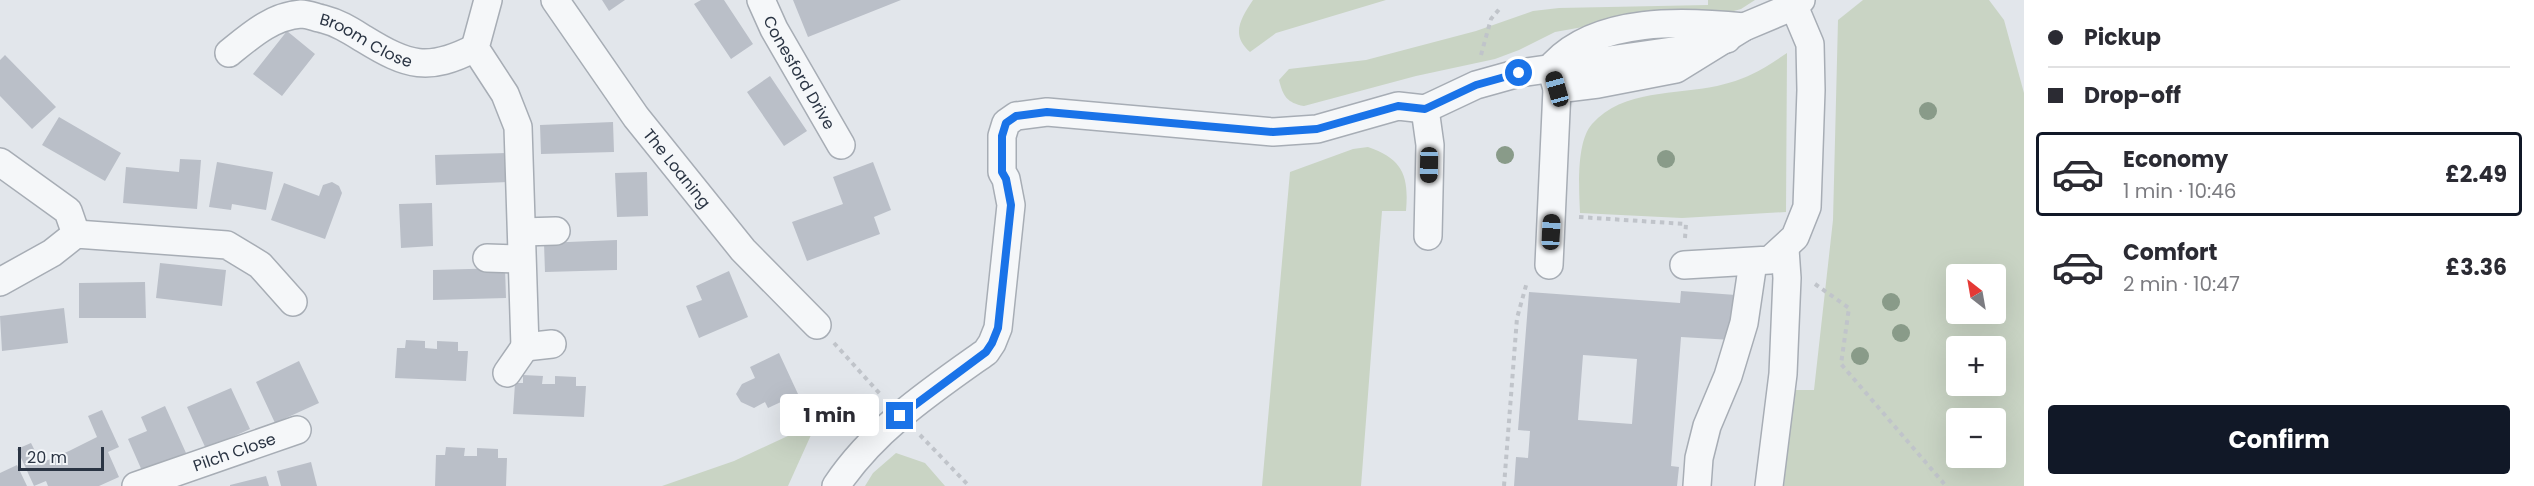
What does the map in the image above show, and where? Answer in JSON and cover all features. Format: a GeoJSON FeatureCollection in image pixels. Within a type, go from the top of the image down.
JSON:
{"type":"FeatureCollection","features":[{"type":"Feature","properties":{"kind":"street"},"geometry":{"type":"LineString","coordinates":[[488,0],[475,48],[505,94],[518,127],[521,260],[538,346],[507,373]]}},
{"type":"Feature","properties":{"kind":"street","name":"The Loaning"},"geometry":{"type":"LineString","coordinates":[[555,0],[636,117],[743,250],[817,325]]}},
{"type":"Feature","properties":{"kind":"street","name":"Conesford Drive"},"geometry":{"type":"LineString","coordinates":[[761,0],[774,29],[841,145]]}},
{"type":"Feature","properties":{"kind":"street"},"geometry":{"type":"LineString","coordinates":[[836,486],[850,464],[900,416],[986,352],[992,343],[998,328],[1011,205],[1006,179],[1002,172],[1002,136],[1006,123],[1016,116],[1047,112],[1273,132],[1317,129],[1398,106],[1425,109],[1476,85],[1554,78],[1598,84],[1676,69],[1736,33],[1797,3],[1810,44],[1811,90],[1807,207],[1785,255],[1783,374],[1769,486]]}},
{"type":"Feature","properties":{"kind":"street","name":"Broom Close"},"geometry":{"type":"LineString","coordinates":[[229,53],[257,30],[276,21],[302,14],[338,22],[391,55],[420,64],[453,59],[475,48]]}},
{"type":"Feature","properties":{"kind":"street"},"geometry":{"type":"LineString","coordinates":[[1538,272],[1551,215],[1554,78],[1566,51],[1615,29],[1698,23],[1736,33]]}},
{"type":"Feature","properties":{"kind":"street"},"geometry":{"type":"LineString","coordinates":[[1425,109],[1430,145],[1428,236]]}},
{"type":"Feature","properties":{"kind":"street"},"geometry":{"type":"LineString","coordinates":[[0,162],[68,211],[76,234]]}},
{"type":"Feature","properties":{"kind":"street"},"geometry":{"type":"LineString","coordinates":[[522,232],[556,231]]}},
{"type":"Feature","properties":{"kind":"street"},"geometry":{"type":"LineString","coordinates":[[0,282],[52,253],[76,234],[226,245],[260,265],[293,302]]}},
{"type":"Feature","properties":{"kind":"street"},"geometry":{"type":"LineString","coordinates":[[1684,265],[1753,262],[1785,255]]}},
{"type":"Feature","properties":{"kind":"street"},"geometry":{"type":"LineString","coordinates":[[487,258],[521,260]]}},
{"type":"Feature","properties":{"kind":"street"},"geometry":{"type":"LineString","coordinates":[[1697,486],[1699,458],[1707,426],[1728,376],[1744,323],[1753,262]]}},
{"type":"Feature","properties":{"kind":"street","name":"Pilch Close"},"geometry":{"type":"LineString","coordinates":[[136,486],[297,430]]}},
{"type":"Feature","properties":{"kind":"path"},"geometry":{"type":"LineString","coordinates":[[1476,85],[1482,47],[1491,19],[1501,6]]}},
{"type":"Feature","properties":{"kind":"path"},"geometry":{"type":"LineString","coordinates":[[1551,215],[1686,224],[1684,265]]}},
{"type":"Feature","properties":{"kind":"path"},"geometry":{"type":"LineString","coordinates":[[1785,255],[1849,308],[1841,364],[1946,486]]}},
{"type":"Feature","properties":{"kind":"path"},"geometry":{"type":"LineString","coordinates":[[1504,486],[1517,318],[1538,272]]}},
{"type":"Feature","properties":{"kind":"path"},"geometry":{"type":"LineString","coordinates":[[817,325],[900,416],[969,486]]}},
{"type":"Feature","properties":{"kind":"green space"},"geometry":{"type":"Polygon","coordinates":[[[1253,0],[1386,0],[1276,33],[1250,52],[1244,46],[1239,33],[1242,20],[1253,0]]]}},
{"type":"Feature","properties":{"kind":"green space"},"geometry":{"type":"Polygon","coordinates":[[[1708,0],[1755,0],[1741,9],[1716,16],[1611,22],[1555,32],[1495,59],[1416,76],[1304,106],[1293,103],[1287,98],[1279,80],[1289,69],[1366,60],[1476,31],[1533,11],[1559,8],[1708,5],[1708,0]]]}},
{"type":"Feature","properties":{"kind":"green space"},"geometry":{"type":"Polygon","coordinates":[[[1863,0],[1989,0],[2004,20],[2024,93],[2024,486],[1784,486],[1793,390],[1814,390],[1833,220],[1838,20],[1863,0]]]}},
{"type":"Feature","properties":{"kind":"green space"},"geometry":{"type":"Polygon","coordinates":[[[1787,53],[1786,212],[1682,218],[1580,213],[1580,166],[1583,142],[1592,124],[1605,113],[1634,99],[1701,89],[1737,80],[1762,69],[1787,53]]]}},
{"type":"Feature","properties":{"kind":"green space"},"geometry":{"type":"Polygon","coordinates":[[[1368,147],[1396,163],[1405,179],[1407,199],[1406,211],[1382,211],[1361,486],[1262,486],[1290,172],[1353,149],[1368,147]]]}},
{"type":"Feature","properties":{"kind":"green space"},"geometry":{"type":"Polygon","coordinates":[[[805,428],[811,435],[788,486],[662,486],[734,461],[805,428]]]}},
{"type":"Feature","properties":{"kind":"green space"},"geometry":{"type":"Polygon","coordinates":[[[896,453],[925,463],[945,486],[865,486],[873,473],[896,453]]]}},
{"type":"Feature","properties":{"kind":"building"},"geometry":{"type":"Polygon","coordinates":[[[602,0],[625,0],[609,11],[602,0]]]}},
{"type":"Feature","properties":{"kind":"building"},"geometry":{"type":"Polygon","coordinates":[[[701,0],[724,0],[753,44],[731,59],[694,4],[701,0]]]}},
{"type":"Feature","properties":{"kind":"building"},"geometry":{"type":"Polygon","coordinates":[[[793,0],[901,0],[808,37],[793,0]]]}},
{"type":"Feature","properties":{"kind":"building"},"geometry":{"type":"Polygon","coordinates":[[[287,31],[315,54],[282,96],[253,74],[287,31]]]}},
{"type":"Feature","properties":{"kind":"building"},"geometry":{"type":"Polygon","coordinates":[[[5,55],[56,107],[32,129],[0,96],[0,60],[5,55]]]}},
{"type":"Feature","properties":{"kind":"building"},"geometry":{"type":"Polygon","coordinates":[[[770,76],[807,131],[784,146],[747,92],[770,76]]]}},
{"type":"Feature","properties":{"kind":"building"},"geometry":{"type":"Polygon","coordinates":[[[59,117],[121,153],[105,181],[42,145],[59,117]]]}},
{"type":"Feature","properties":{"kind":"building"},"geometry":{"type":"Polygon","coordinates":[[[613,122],[614,152],[541,154],[540,125],[613,122]]]}},
{"type":"Feature","properties":{"kind":"building"},"geometry":{"type":"Polygon","coordinates":[[[507,153],[508,182],[436,185],[435,155],[507,153]]]}},
{"type":"Feature","properties":{"kind":"building"},"geometry":{"type":"Polygon","coordinates":[[[180,159],[201,160],[197,209],[123,203],[126,167],[179,172],[180,159]]]}},
{"type":"Feature","properties":{"kind":"building"},"geometry":{"type":"Polygon","coordinates":[[[217,162],[273,172],[266,210],[232,204],[231,210],[209,207],[217,162]]]}},
{"type":"Feature","properties":{"kind":"building"},"geometry":{"type":"Polygon","coordinates":[[[873,162],[891,210],[874,217],[880,234],[807,261],[792,222],[843,204],[833,177],[873,162]]]}},
{"type":"Feature","properties":{"kind":"building"},"geometry":{"type":"Polygon","coordinates":[[[647,172],[648,216],[617,217],[615,173],[647,172]]]}},
{"type":"Feature","properties":{"kind":"building"},"geometry":{"type":"Polygon","coordinates":[[[332,182],[339,186],[342,193],[325,239],[271,220],[284,183],[319,196],[323,185],[332,182]]]}},
{"type":"Feature","properties":{"kind":"building"},"geometry":{"type":"Polygon","coordinates":[[[432,203],[433,246],[401,248],[399,204],[432,203]]]}},
{"type":"Feature","properties":{"kind":"building"},"geometry":{"type":"Polygon","coordinates":[[[617,240],[617,270],[545,272],[544,243],[617,240]]]}},
{"type":"Feature","properties":{"kind":"building"},"geometry":{"type":"Polygon","coordinates":[[[160,263],[226,270],[222,306],[156,298],[160,263]]]}},
{"type":"Feature","properties":{"kind":"building"},"geometry":{"type":"Polygon","coordinates":[[[505,268],[506,298],[433,300],[433,270],[505,268]]]}},
{"type":"Feature","properties":{"kind":"building"},"geometry":{"type":"Polygon","coordinates":[[[729,271],[748,317],[699,338],[686,306],[702,300],[696,286],[729,271]]]}},
{"type":"Feature","properties":{"kind":"building"},"geometry":{"type":"Polygon","coordinates":[[[145,282],[146,318],[79,318],[79,283],[145,282]]]}},
{"type":"Feature","properties":{"kind":"building"},"geometry":{"type":"Polygon","coordinates":[[[1681,291],[1736,295],[1732,340],[1681,337],[1671,466],[1679,467],[1677,486],[1514,486],[1516,457],[1528,458],[1530,431],[1518,430],[1529,292],[1680,303],[1681,291]],[[1583,355],[1578,420],[1632,424],[1637,359],[1583,355]]]}},
{"type":"Feature","properties":{"kind":"building"},"geometry":{"type":"Polygon","coordinates":[[[64,308],[68,343],[2,351],[0,316],[64,308]]]}},
{"type":"Feature","properties":{"kind":"building"},"geometry":{"type":"Polygon","coordinates":[[[406,340],[425,341],[425,348],[437,349],[437,341],[458,342],[458,351],[468,351],[466,381],[395,378],[397,348],[405,348],[406,340]]]}},
{"type":"Feature","properties":{"kind":"building"},"geometry":{"type":"Polygon","coordinates":[[[779,353],[798,394],[768,408],[765,402],[754,408],[741,402],[736,394],[742,384],[755,378],[750,367],[779,353]]]}},
{"type":"Feature","properties":{"kind":"building"},"geometry":{"type":"Polygon","coordinates":[[[299,361],[319,403],[275,423],[256,382],[299,361]]]}},
{"type":"Feature","properties":{"kind":"building"},"geometry":{"type":"Polygon","coordinates":[[[523,375],[543,376],[542,384],[555,384],[555,376],[576,377],[576,386],[586,386],[584,417],[513,414],[515,383],[523,383],[523,375]]]}},
{"type":"Feature","properties":{"kind":"building"},"geometry":{"type":"Polygon","coordinates":[[[231,388],[250,429],[206,449],[187,407],[231,388]]]}},
{"type":"Feature","properties":{"kind":"building"},"geometry":{"type":"Polygon","coordinates":[[[165,406],[186,453],[143,473],[128,439],[147,431],[141,417],[165,406]]]}},
{"type":"Feature","properties":{"kind":"building"},"geometry":{"type":"Polygon","coordinates":[[[102,410],[119,447],[108,452],[119,477],[99,486],[48,486],[46,481],[34,486],[17,449],[31,443],[41,463],[69,451],[97,437],[88,416],[102,410]]]}},
{"type":"Feature","properties":{"kind":"building"},"geometry":{"type":"Polygon","coordinates":[[[446,447],[465,448],[464,456],[477,456],[477,448],[498,449],[498,458],[507,458],[506,486],[435,486],[436,455],[445,455],[446,447]]]}},
{"type":"Feature","properties":{"kind":"building"},"geometry":{"type":"Polygon","coordinates":[[[311,462],[317,486],[281,486],[277,471],[311,462]]]}},
{"type":"Feature","properties":{"kind":"building"},"geometry":{"type":"Polygon","coordinates":[[[17,465],[27,486],[0,486],[0,473],[17,465]]]}},
{"type":"Feature","properties":{"kind":"building"},"geometry":{"type":"Polygon","coordinates":[[[266,476],[269,486],[230,486],[230,485],[266,476]]]}},
{"type":"Feature","properties":{"kind":"route"},"geometry":{"type":"LineString","coordinates":[[900,416],[986,352],[998,328],[1011,205],[1006,179],[1002,172],[1002,136],[1006,123],[1016,116],[1047,112],[1273,132],[1317,129],[1398,106],[1425,109],[1476,85],[1519,73]]}}]}
